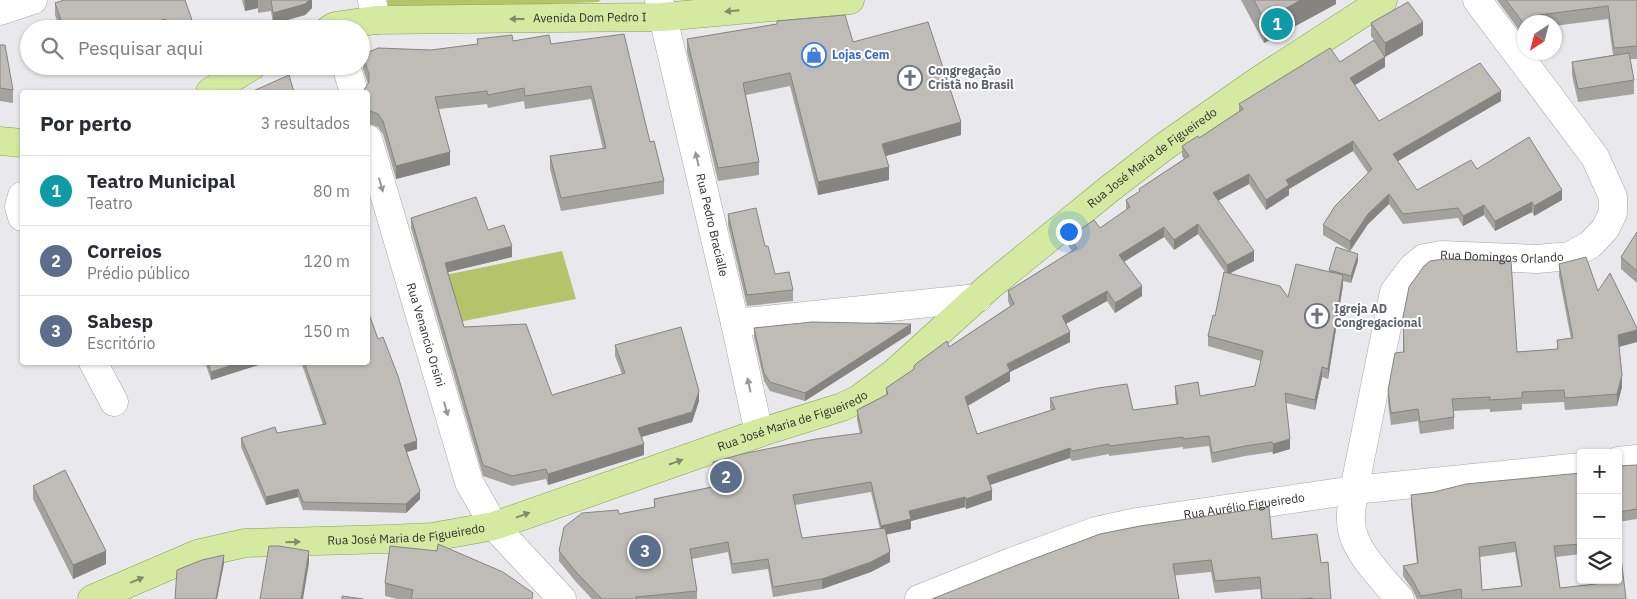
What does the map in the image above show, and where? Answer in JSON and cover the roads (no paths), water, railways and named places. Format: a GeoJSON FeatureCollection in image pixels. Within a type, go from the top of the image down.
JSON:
{"type":"FeatureCollection","features":[{"type":"Feature","properties":{"kind":"main road","name":"Avenida Dom Pedro I"},"geometry":{"type":"LineString","coordinates":[[351,20],[374,10],[660,9],[850,0]]}},
{"type":"Feature","properties":{"kind":"main road","name":"Rua José Maria de Figueiredo"},"geometry":{"type":"LineString","coordinates":[[92,599],[197,554],[245,543],[414,538],[494,526],[759,433],[842,407],[859,399],[894,373],[978,298],[1108,190],[1165,146],[1261,79],[1383,0]]}},
{"type":"Feature","properties":{"kind":"main road"},"geometry":{"type":"LineString","coordinates":[[213,90],[237,75]]}},
{"type":"Feature","properties":{"kind":"main road"},"geometry":{"type":"LineString","coordinates":[[0,141],[20,143]]}},
{"type":"Feature","properties":{"kind":"street"},"geometry":{"type":"LineString","coordinates":[[0,11],[33,0]]}},
{"type":"Feature","properties":{"kind":"street","name":"Rua Domingos Orlando"},"geometry":{"type":"LineString","coordinates":[[1400,599],[1362,552],[1354,538],[1350,522],[1354,490],[1394,292],[1413,267],[1424,258],[1442,255],[1537,259],[1570,256],[1591,244],[1605,229],[1613,213],[1613,197],[1594,157],[1477,0]]}},
{"type":"Feature","properties":{"kind":"street","name":"Rua Pedro Bracialle"},"geometry":{"type":"LineString","coordinates":[[660,9],[735,323],[759,433]]}},
{"type":"Feature","properties":{"kind":"street"},"geometry":{"type":"LineString","coordinates":[[349,75],[353,90]]}},
{"type":"Feature","properties":{"kind":"street","name":"Rua Venancio Orsini"},"geometry":{"type":"LineString","coordinates":[[370,146],[469,482],[494,526]]}},
{"type":"Feature","properties":{"kind":"street"},"geometry":{"type":"LineString","coordinates":[[735,323],[978,298]]}},
{"type":"Feature","properties":{"kind":"street"},"geometry":{"type":"LineString","coordinates":[[95,365],[114,402]]}},
{"type":"Feature","properties":{"kind":"street"},"geometry":{"type":"LineString","coordinates":[[1622,461],[1637,459]]}},
{"type":"Feature","properties":{"kind":"street","name":"Rua Aurélio Figueiredo"},"geometry":{"type":"LineString","coordinates":[[919,599],[1011,562],[1096,531],[1137,522],[1354,490],[1577,466]]}},
{"type":"Feature","properties":{"kind":"street"},"geometry":{"type":"LineString","coordinates":[[494,526],[562,599]]}},
{"type":"Feature","properties":{"kind":"place","name":"Teatro Municipal"},"geometry":{"type":"Point","coordinates":[1277,24]}},
{"type":"Feature","properties":{"kind":"place","name":"Lojas Cem"},"geometry":{"type":"Point","coordinates":[814,55]}},
{"type":"Feature","properties":{"kind":"place","name":"Congregação Cristã no Brasil"},"geometry":{"type":"Point","coordinates":[910,78]}},
{"type":"Feature","properties":{"kind":"place","name":"Igreja AD Congregacional"},"geometry":{"type":"Point","coordinates":[1317,316]}},
{"type":"Feature","properties":{"kind":"place","name":"Correios"},"geometry":{"type":"Point","coordinates":[726,477]}},
{"type":"Feature","properties":{"kind":"place","name":"Sabesp"},"geometry":{"type":"Point","coordinates":[645,551]}}]}
